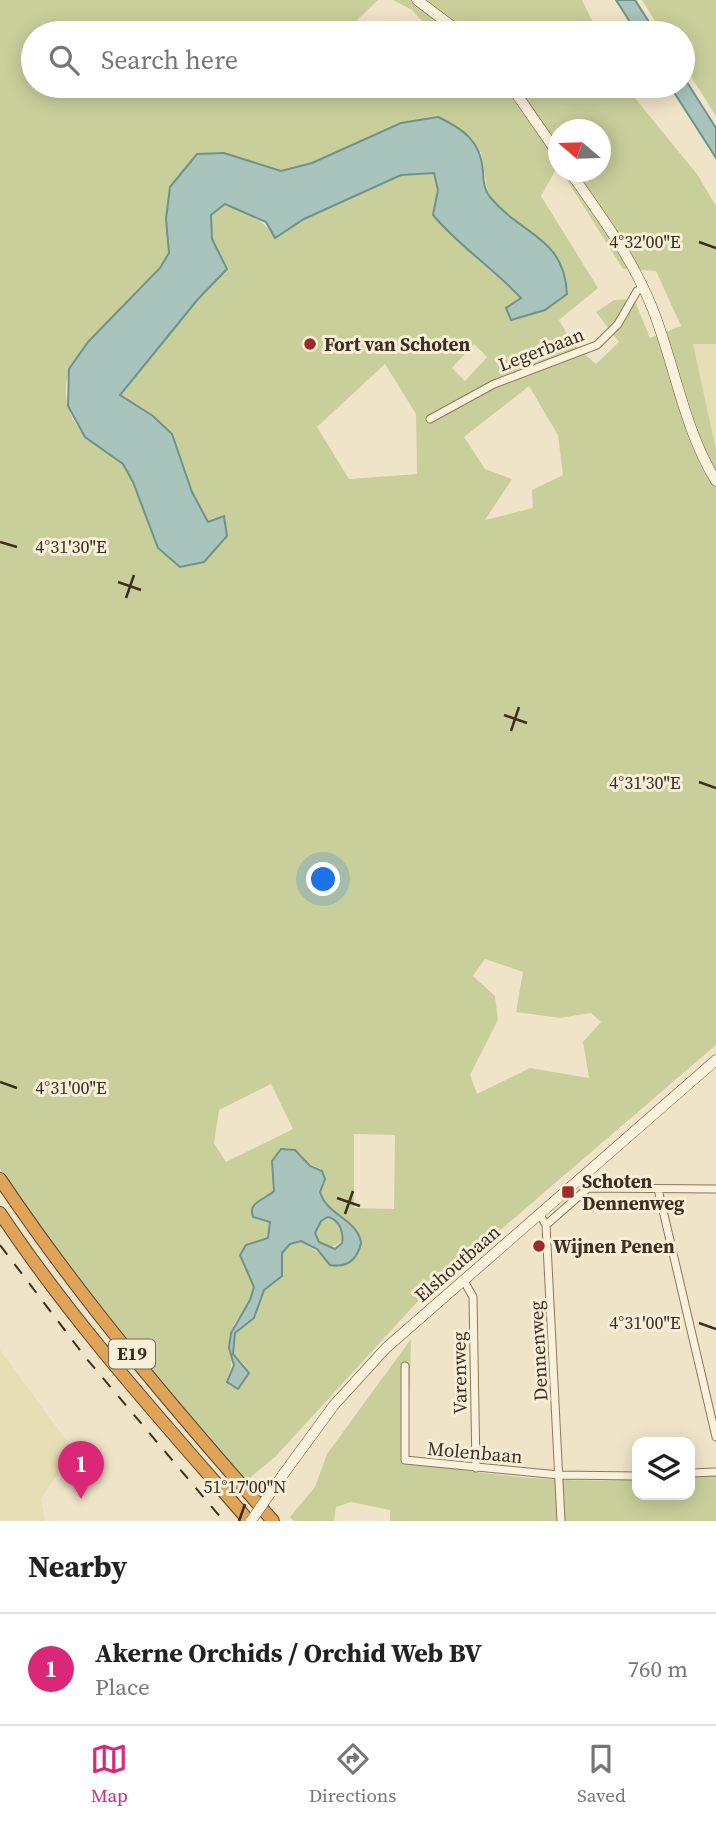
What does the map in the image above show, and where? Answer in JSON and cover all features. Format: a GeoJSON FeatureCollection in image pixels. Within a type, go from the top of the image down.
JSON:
{"type":"FeatureCollection","features":[{"type":"Feature","properties":{"kind":"highway","name":"E19"},"geometry":{"type":"LineString","coordinates":[[0,1179],[38,1235],[161,1391],[274,1521]]}},
{"type":"Feature","properties":{"kind":"highway","name":"E19"},"geometry":{"type":"LineString","coordinates":[[0,1213],[23,1248],[146,1403],[250,1521]]}},
{"type":"Feature","properties":{"kind":"main road"},"geometry":{"type":"LineString","coordinates":[[417,0],[445,21]]}},
{"type":"Feature","properties":{"kind":"main road"},"geometry":{"type":"LineString","coordinates":[[519,98],[548,140]]}},
{"type":"Feature","properties":{"kind":"main road"},"geometry":{"type":"LineString","coordinates":[[577,182],[627,254],[644,288],[697,446],[716,481]]}},
{"type":"Feature","properties":{"kind":"main road","name":"Elshoutbaan"},"geometry":{"type":"LineString","coordinates":[[250,1521],[357,1378],[397,1338],[716,1060]]}},
{"type":"Feature","properties":{"kind":"street","name":"Legerbaan"},"geometry":{"type":"LineString","coordinates":[[430,419],[494,384],[597,345],[618,324],[637,291],[644,288]]}},
{"type":"Feature","properties":{"kind":"street"},"geometry":{"type":"LineString","coordinates":[[540,1215],[546,1225],[588,1188],[716,1189]]}},
{"type":"Feature","properties":{"kind":"street"},"geometry":{"type":"LineString","coordinates":[[658,1189],[716,1437]]}},
{"type":"Feature","properties":{"kind":"street","name":"Dennenweg"},"geometry":{"type":"LineString","coordinates":[[546,1225],[561,1521]]}},
{"type":"Feature","properties":{"kind":"street","name":"Varenweg"},"geometry":{"type":"LineString","coordinates":[[464,1280],[473,1297],[476,1468]]}},
{"type":"Feature","properties":{"kind":"street","name":"Molenbaan"},"geometry":{"type":"LineString","coordinates":[[405,1366],[405,1460],[559,1475],[632,1476]]}},
{"type":"Feature","properties":{"kind":"street"},"geometry":{"type":"LineString","coordinates":[[695,1473],[716,1472]]}},
{"type":"Feature","properties":{"kind":"shaded area"},"geometry":{"type":"Polygon","coordinates":[[[693,344],[716,344],[716,450],[705,412],[693,344]]]}},
{"type":"Feature","properties":{"kind":"shaded area"},"geometry":{"type":"Polygon","coordinates":[[[0,1350],[74,1451],[41,1498],[45,1521],[0,1521],[0,1350]]]}},
{"type":"Feature","properties":{"kind":"green space"},"geometry":{"type":"Polygon","coordinates":[[[0,0],[378,0],[356,21],[21,21],[21,98],[635,98],[697,174],[716,206],[716,344],[693,344],[716,450],[716,1045],[420,1299],[276,1456],[246,1481],[118,1329],[57,1250],[0,1169],[0,0]],[[548,119],[549,182],[541,196],[598,288],[559,320],[573,344],[596,364],[619,342],[596,312],[614,300],[634,299],[650,338],[681,326],[656,271],[623,269],[568,182],[611,182],[611,119],[548,119]],[[481,152],[312,163],[281,171],[259,164],[166,219],[169,243],[167,256],[141,291],[86,345],[73,364],[66,385],[68,407],[78,427],[123,464],[130,473],[158,549],[224,516],[208,523],[192,492],[172,434],[120,395],[198,299],[227,269],[212,239],[211,215],[225,204],[254,217],[276,238],[304,219],[402,175],[434,173],[438,190],[434,215],[521,298],[511,319],[554,251],[510,218],[488,194],[481,152]],[[474,344],[452,368],[465,381],[487,357],[474,344]],[[385,364],[317,427],[349,479],[417,474],[416,414],[385,364]],[[529,386],[464,437],[485,469],[512,479],[485,520],[533,508],[532,490],[563,475],[558,435],[529,386]],[[485,959],[473,976],[495,996],[498,1020],[470,1075],[477,1094],[530,1068],[589,1078],[583,1042],[601,1022],[591,1013],[560,1018],[516,1012],[523,972],[485,959]],[[271,1084],[219,1110],[214,1143],[226,1162],[293,1129],[271,1084]],[[354,1134],[354,1208],[394,1209],[395,1135],[354,1134]],[[281,1149],[272,1161],[274,1191],[254,1204],[251,1211],[256,1219],[270,1222],[268,1238],[249,1244],[244,1248],[241,1257],[254,1289],[233,1327],[230,1341],[231,1365],[227,1379],[230,1386],[238,1388],[245,1365],[233,1354],[233,1340],[239,1329],[248,1324],[264,1290],[282,1268],[282,1253],[290,1244],[301,1241],[339,1267],[357,1255],[361,1243],[356,1229],[326,1207],[320,1191],[324,1181],[321,1169],[281,1149]]]}},
{"type":"Feature","properties":{"kind":"green space"},"geometry":{"type":"Polygon","coordinates":[[[393,0],[582,0],[592,21],[422,21],[412,10],[393,0]]]}},
{"type":"Feature","properties":{"kind":"green space"},"geometry":{"type":"Polygon","coordinates":[[[642,0],[716,0],[716,116],[695,83],[695,21],[655,21],[642,0]]]}},
{"type":"Feature","properties":{"kind":"green space"},"geometry":{"type":"Polygon","coordinates":[[[329,1219],[339,1223],[343,1233],[339,1243],[329,1247],[319,1243],[315,1233],[319,1223],[329,1219]]]}},
{"type":"Feature","properties":{"kind":"green space"},"geometry":{"type":"Polygon","coordinates":[[[411,1339],[410,1385],[401,1461],[489,1474],[548,1479],[632,1479],[632,1500],[695,1500],[695,1475],[716,1474],[716,1521],[390,1521],[390,1510],[351,1502],[336,1507],[334,1521],[294,1521],[290,1517],[315,1487],[327,1454],[411,1339]]]}},
{"type":"Feature","properties":{"kind":"water"},"geometry":{"type":"Polygon","coordinates":[[[616,0],[635,0],[648,21],[629,21],[616,0]]]}},
{"type":"Feature","properties":{"kind":"water"},"geometry":{"type":"Polygon","coordinates":[[[695,95],[716,128],[716,158],[678,98],[695,98],[695,95]]]}},
{"type":"Feature","properties":{"kind":"water"},"geometry":{"type":"Polygon","coordinates":[[[438,117],[456,126],[475,144],[482,161],[484,185],[488,194],[503,210],[550,248],[564,275],[567,294],[545,310],[511,320],[506,308],[521,298],[433,215],[438,190],[434,173],[401,175],[304,219],[275,238],[266,222],[225,204],[211,215],[212,239],[227,269],[198,299],[120,395],[153,416],[172,434],[192,492],[208,522],[224,516],[227,536],[204,562],[180,567],[158,548],[133,482],[123,464],[85,437],[68,406],[69,369],[88,342],[160,268],[169,253],[166,219],[170,187],[197,154],[224,153],[281,171],[312,163],[401,123],[438,117]]]}},
{"type":"Feature","properties":{"kind":"water"},"geometry":{"type":"Polygon","coordinates":[[[281,1149],[295,1150],[310,1166],[322,1171],[325,1179],[320,1192],[324,1200],[354,1228],[361,1243],[354,1258],[341,1265],[330,1265],[317,1249],[301,1241],[290,1244],[282,1253],[282,1276],[264,1290],[254,1318],[235,1333],[233,1354],[249,1373],[238,1389],[227,1382],[234,1365],[229,1348],[231,1333],[250,1300],[254,1287],[240,1255],[246,1245],[268,1238],[270,1222],[253,1217],[252,1208],[274,1191],[272,1161],[281,1149]],[[328,1217],[321,1221],[315,1233],[319,1242],[335,1249],[342,1243],[342,1235],[340,1227],[328,1217]]]}},
{"type":"Feature","properties":{"kind":"railway"},"geometry":{"type":"LineString","coordinates":[[0,1245],[86,1358],[222,1519]]}},
{"type":"Feature","properties":{"kind":"place","name":"Fort van Schoten"},"geometry":{"type":"Point","coordinates":[310,344]}},
{"type":"Feature","properties":{"kind":"place","name":"Schoten Dennenweg"},"geometry":{"type":"Point","coordinates":[568,1192]}},
{"type":"Feature","properties":{"kind":"place","name":"Wijnen Penen"},"geometry":{"type":"Point","coordinates":[539,1246]}},
{"type":"Feature","properties":{"kind":"place","name":"Akerne Orchids / Orchid Web BV"},"geometry":{"type":"Point","coordinates":[81,1499]}}]}
